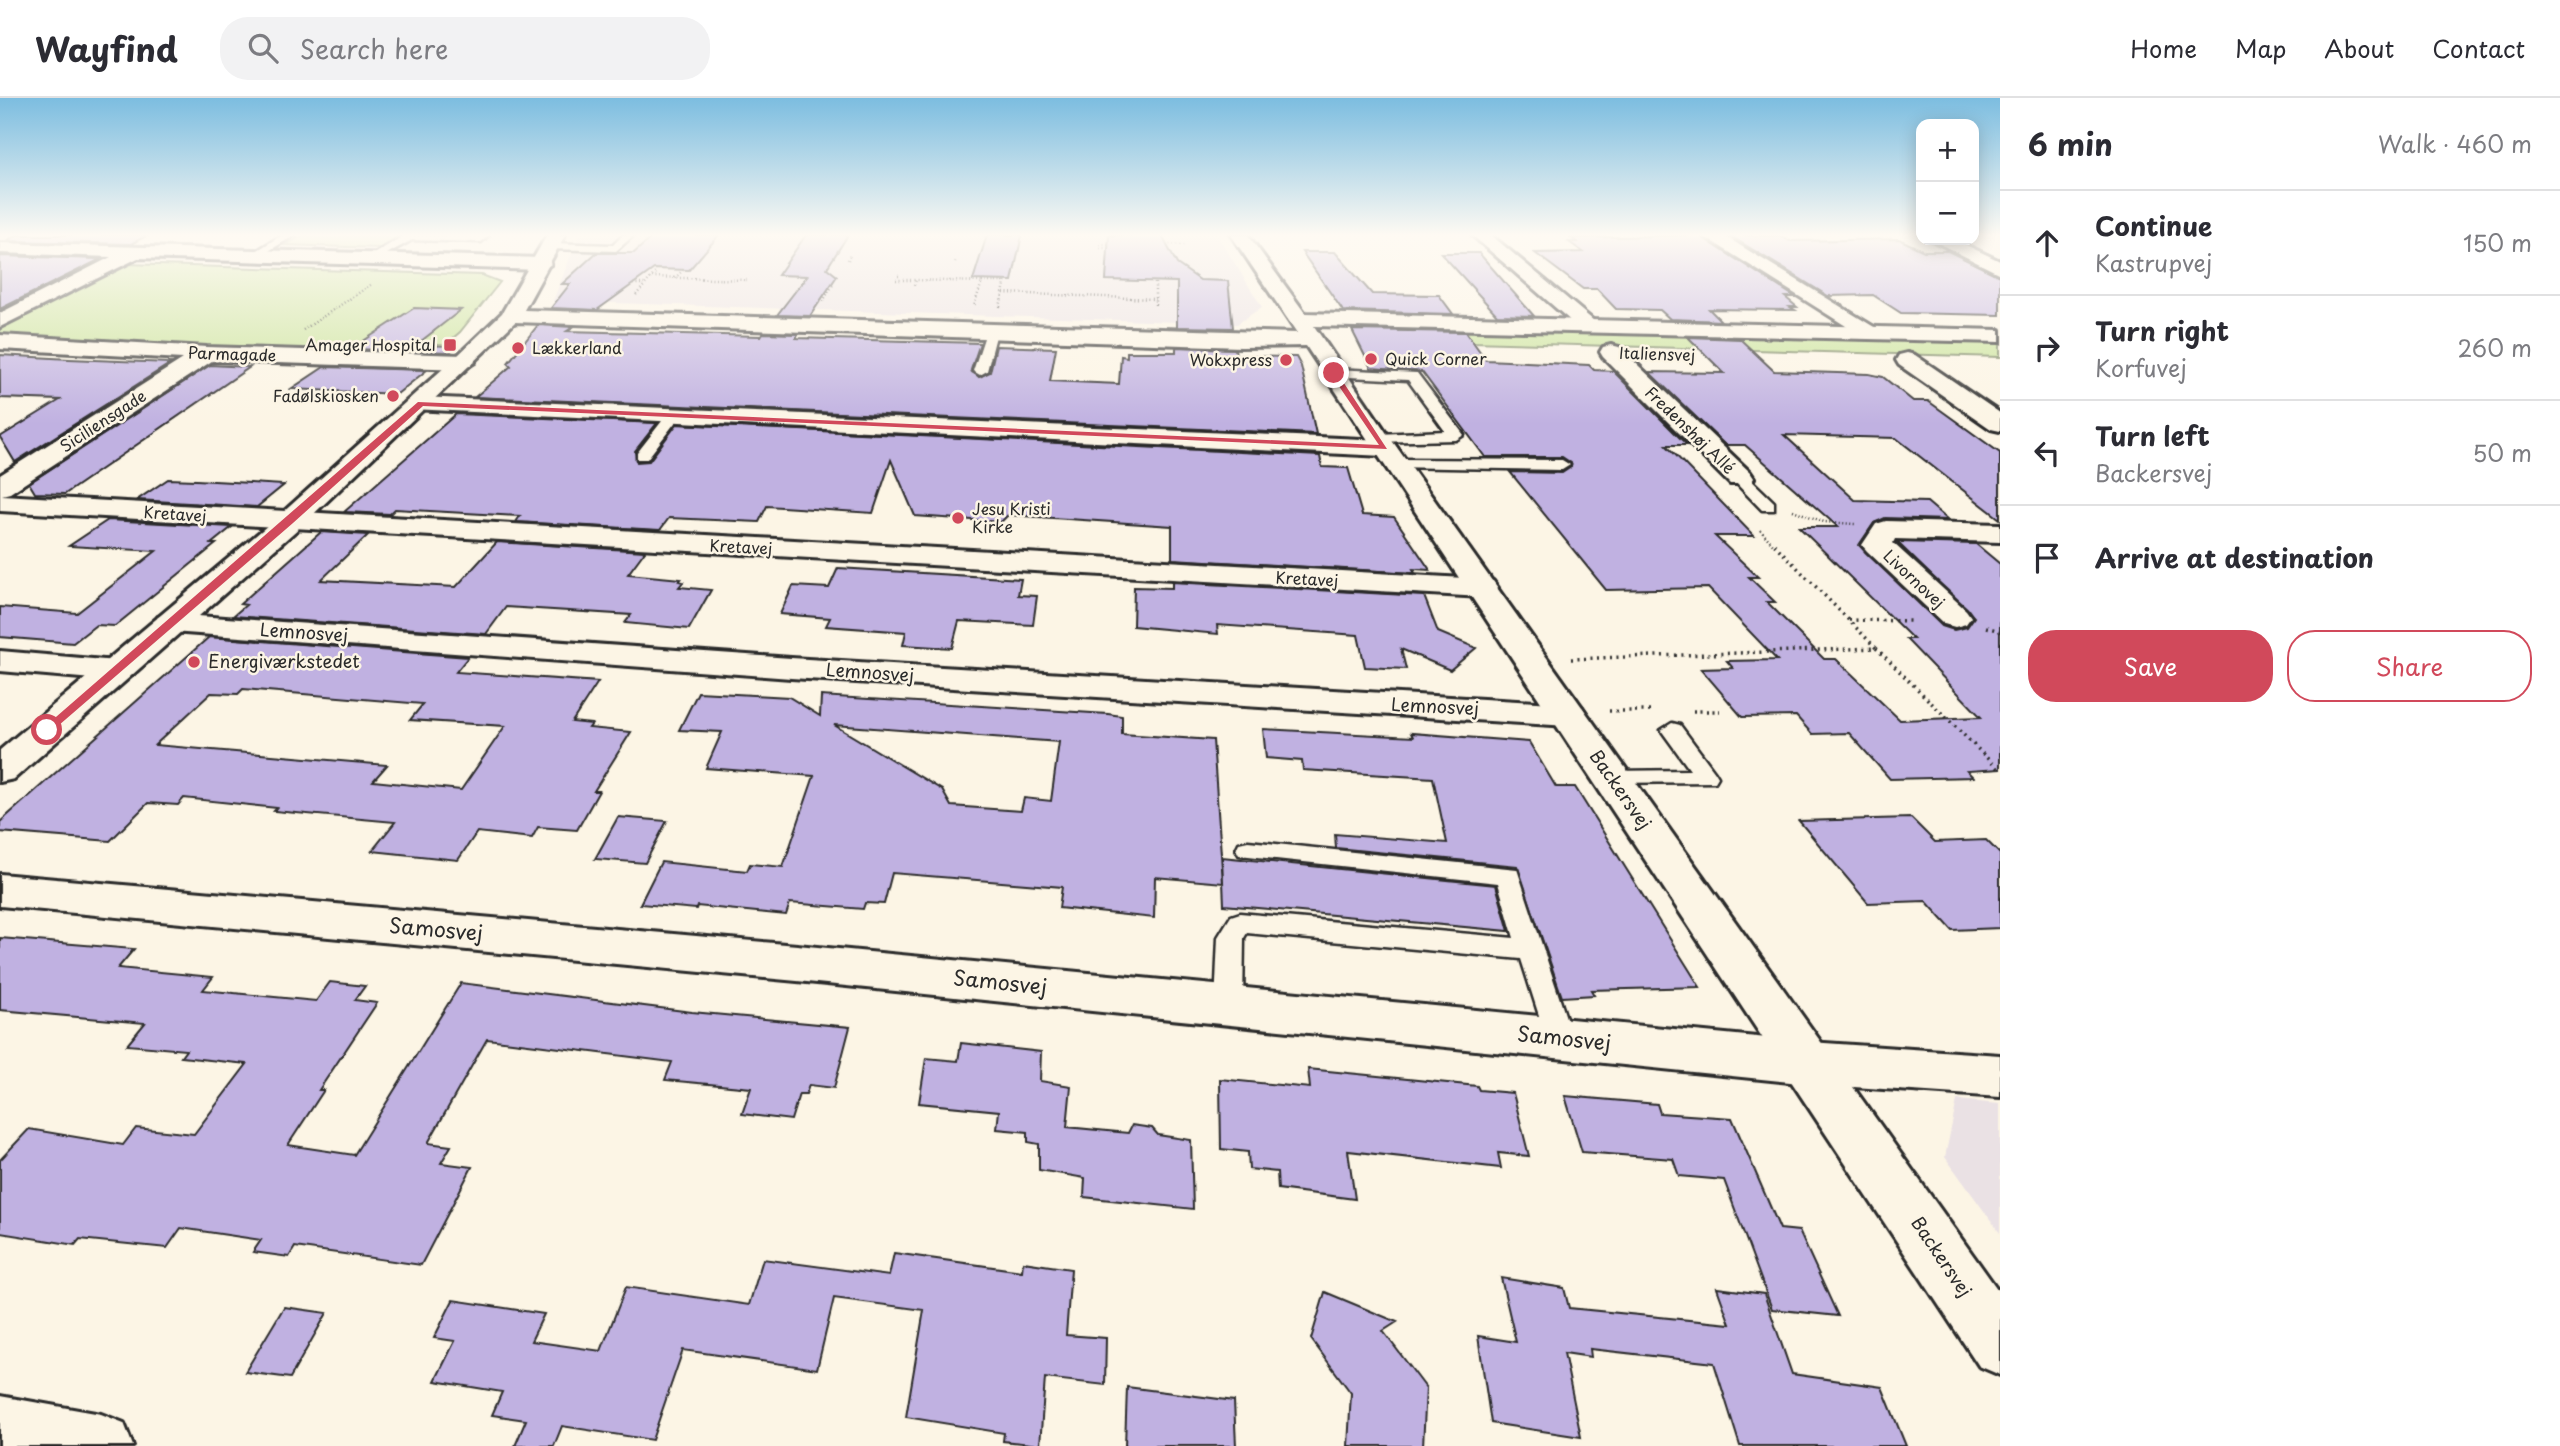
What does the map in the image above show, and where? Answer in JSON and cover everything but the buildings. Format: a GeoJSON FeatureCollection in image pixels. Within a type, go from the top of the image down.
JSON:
{"type":"FeatureCollection","features":[{"type":"Feature","properties":{"kind":"street"},"geometry":{"type":"LineString","coordinates":[[0,321],[45,298]]}},
{"type":"Feature","properties":{"kind":"street"},"geometry":{"type":"LineString","coordinates":[[0,770],[290,521],[421,404],[510,316],[521,298]]}},
{"type":"Feature","properties":{"kind":"street","name":"Backersvej"},"geometry":{"type":"LineString","coordinates":[[1286,298],[1321,344],[1386,450],[1810,1063],[2000,1345]]}},
{"type":"Feature","properties":{"kind":"street"},"geometry":{"type":"LineString","coordinates":[[1554,298],[1587,325]]}},
{"type":"Feature","properties":{"kind":"street"},"geometry":{"type":"LineString","coordinates":[[1814,298],[1873,333]]}},
{"type":"Feature","properties":{"kind":"street","name":"Italiensvej"},"geometry":{"type":"LineString","coordinates":[[510,316],[1321,344],[1587,325],[2000,336]]}},
{"type":"Feature","properties":{"kind":"street","name":"Parmagade"},"geometry":{"type":"LineString","coordinates":[[0,342],[206,354],[464,362]]}},
{"type":"Feature","properties":{"kind":"street","name":"Italiensvej"},"geometry":{"type":"LineString","coordinates":[[1585,352],[1638,353]]}},
{"type":"Feature","properties":{"kind":"street","name":"Fredenshøj Allé"},"geometry":{"type":"LineString","coordinates":[[1611,352],[1740,478]]}},
{"type":"Feature","properties":{"kind":"street","name":"Siciliensgade"},"geometry":{"type":"LineString","coordinates":[[0,487],[206,354]]}},
{"type":"Feature","properties":{"kind":"street"},"geometry":{"type":"LineString","coordinates":[[1880,359],[1947,361]]}},
{"type":"Feature","properties":{"kind":"street"},"geometry":{"type":"LineString","coordinates":[[1907,360],[2000,424]]}},
{"type":"Feature","properties":{"kind":"street"},"geometry":{"type":"LineString","coordinates":[[421,404],[1386,450]]}},
{"type":"Feature","properties":{"kind":"street","name":"Kretavej"},"geometry":{"type":"LineString","coordinates":[[0,503],[1482,589]]}},
{"type":"Feature","properties":{"kind":"street","name":"Livornovej"},"geometry":{"type":"LineString","coordinates":[[1955,617],[1877,545],[1886,530],[2000,533]]}},
{"type":"Feature","properties":{"kind":"street","name":"Lemnosvej"},"geometry":{"type":"LineString","coordinates":[[170,624],[791,668],[1568,713]]}},
{"type":"Feature","properties":{"kind":"street"},"geometry":{"type":"LineString","coordinates":[[0,661],[116,671]]}},
{"type":"Feature","properties":{"kind":"street","name":"Samosvej"},"geometry":{"type":"LineString","coordinates":[[0,890],[1810,1063],[2000,1076]]}},
{"type":"Feature","properties":{"kind":"street"},"geometry":{"type":"LineString","coordinates":[[0,1428],[101,1446]]}},
{"type":"Feature","properties":{"kind":"lane"},"geometry":{"type":"LineString","coordinates":[[980,370],[991,332]]}},
{"type":"Feature","properties":{"kind":"lane"},"geometry":{"type":"LineString","coordinates":[[1321,344],[1412,376],[1456,435],[1386,450]]}},
{"type":"Feature","properties":{"kind":"lane"},"geometry":{"type":"LineString","coordinates":[[642,456],[674,415]]}},
{"type":"Feature","properties":{"kind":"lane"},"geometry":{"type":"LineString","coordinates":[[1386,450],[1562,464]]}},
{"type":"Feature","properties":{"kind":"lane"},"geometry":{"type":"LineString","coordinates":[[1740,478],[1768,506]]}},
{"type":"Feature","properties":{"kind":"lane"},"geometry":{"type":"LineString","coordinates":[[1612,778],[1707,776],[1672,717]]}},
{"type":"Feature","properties":{"kind":"lane"},"geometry":{"type":"LineString","coordinates":[[1248,849],[1508,875],[1559,1038]]}},
{"type":"Feature","properties":{"kind":"lane"},"geometry":{"type":"LineString","coordinates":[[1229,1006],[1231,937],[1240,923],[1531,950]]}},
{"type":"Feature","properties":{"kind":"path"},"geometry":{"type":"LineString","coordinates":[[265,356],[351,298]]}},
{"type":"Feature","properties":{"kind":"path"},"geometry":{"type":"LineString","coordinates":[[974,307],[977,298]]}},
{"type":"Feature","properties":{"kind":"path"},"geometry":{"type":"LineString","coordinates":[[1127,298],[1155,299],[1155,307]]}},
{"type":"Feature","properties":{"kind":"path"},"geometry":{"type":"LineString","coordinates":[[1740,478],[1722,491],[2000,771]]}},
{"type":"Feature","properties":{"kind":"path"},"geometry":{"type":"LineString","coordinates":[[1768,506],[1803,512],[1824,522],[1851,523],[1883,535]]}},
{"type":"Feature","properties":{"kind":"path"},"geometry":{"type":"LineString","coordinates":[[1531,661],[1875,648]]}},
{"type":"Feature","properties":{"kind":"path"},"geometry":{"type":"LineString","coordinates":[[1568,713],[1672,717],[1720,711]]}},
{"type":"Feature","properties":{"kind":"shaded area"},"geometry":{"type":"Polygon","coordinates":[[[554,298],[1256,298],[1262,307],[1237,324],[553,301],[554,298]]]}},
{"type":"Feature","properties":{"kind":"shaded area"},"geometry":{"type":"Polygon","coordinates":[[[1957,1100],[2000,1104],[2000,1233],[1945,1157],[1957,1100]]]}},
{"type":"Feature","properties":{"kind":"green space"},"geometry":{"type":"Polygon","coordinates":[[[59,298],[487,298],[460,332],[432,356],[0,336],[0,328],[59,298]]]}},
{"type":"Feature","properties":{"kind":"green space"},"geometry":{"type":"Polygon","coordinates":[[[1358,325],[2000,342],[2000,357],[1365,339],[1358,325]]]}},
{"type":"Feature","properties":{"kind":"place","name":"Amager Hospital"},"geometry":{"type":"Point","coordinates":[450,345]}},
{"type":"Feature","properties":{"kind":"place","name":"Lækkerland"},"geometry":{"type":"Point","coordinates":[518,348]}},
{"type":"Feature","properties":{"kind":"place","name":"Quick Corner"},"geometry":{"type":"Point","coordinates":[1371,359]}},
{"type":"Feature","properties":{"kind":"place","name":"Wokxpress"},"geometry":{"type":"Point","coordinates":[1286,360]}},
{"type":"Feature","properties":{"kind":"place","name":"Fadølskiosken"},"geometry":{"type":"Point","coordinates":[393,396]}},
{"type":"Feature","properties":{"kind":"place","name":"Jesu Kristi Kirke"},"geometry":{"type":"Point","coordinates":[958,518]}},
{"type":"Feature","properties":{"kind":"place","name":"Energiværkstedet"},"geometry":{"type":"Point","coordinates":[194,662]}},
{"type":"Feature","properties":{"kind":"route"},"geometry":{"type":"LineString","coordinates":[[47,730],[290,521],[421,404],[1384,448],[1334,373]]}}]}
